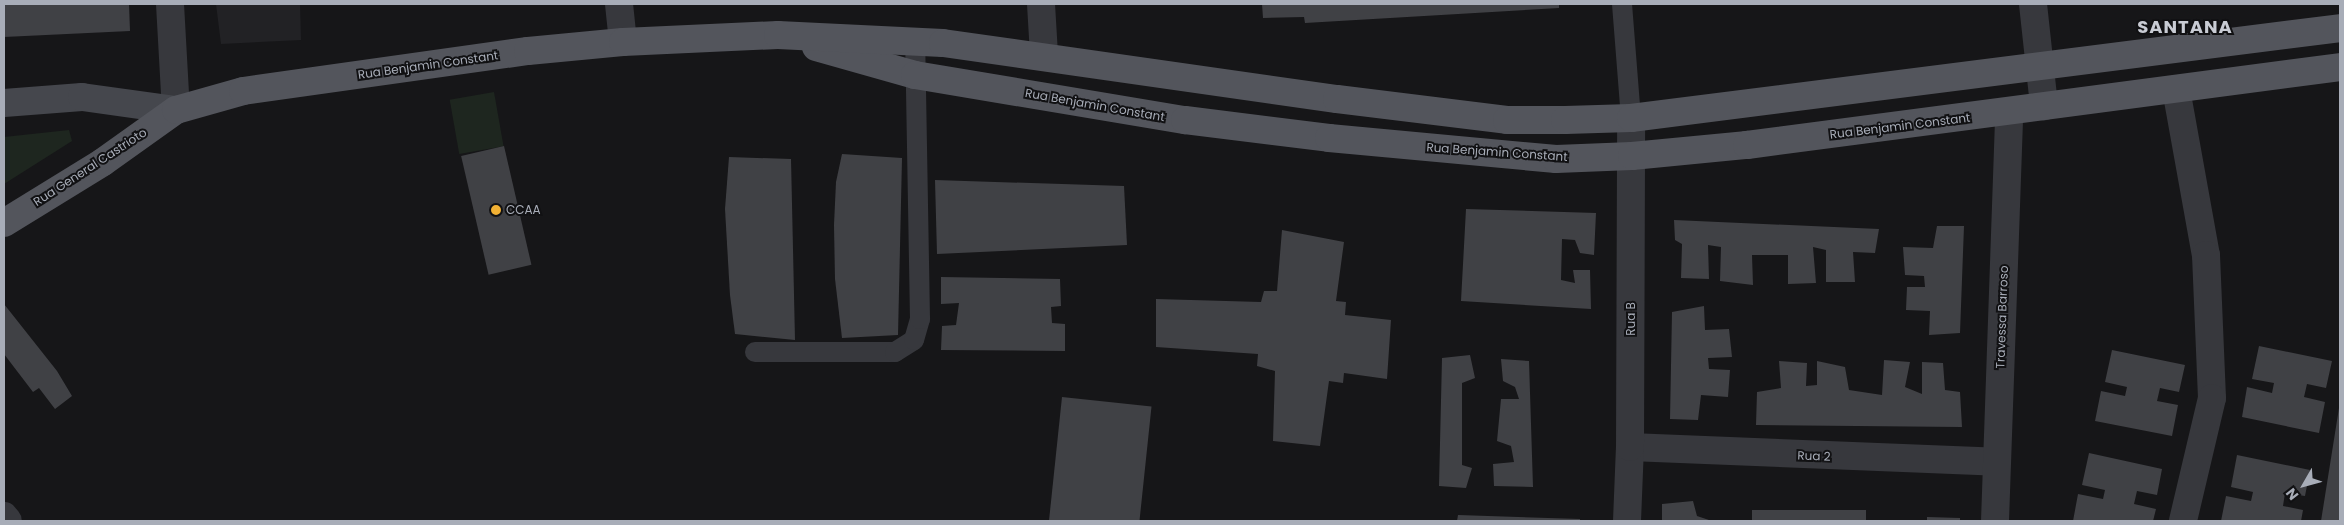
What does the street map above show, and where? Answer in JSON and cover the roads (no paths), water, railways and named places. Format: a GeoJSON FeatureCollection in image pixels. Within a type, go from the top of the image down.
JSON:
{"type":"FeatureCollection","features":[{"type":"Feature","properties":{"kind":"main road","name":"Rua Benjamin Constant"},"geometry":{"type":"LineString","coordinates":[[4,103],[82,97],[176,110],[243,91],[528,51],[623,42],[778,35],[915,41],[1044,55],[1338,99],[1507,120],[1630,118],[2340,28]]}},
{"type":"Feature","properties":{"kind":"main road","name":"Rua Benjamin Constant"},"geometry":{"type":"LineString","coordinates":[[778,35],[915,75],[1185,120],[1328,138],[1556,159],[1632,156],[2009,112],[2340,67]]}},
{"type":"Feature","properties":{"kind":"main road","name":"Rua General Castrioto"},"geometry":{"type":"LineString","coordinates":[[4,223],[103,162],[176,110]]}},
{"type":"Feature","properties":{"kind":"street"},"geometry":{"type":"LineString","coordinates":[[170,4],[176,110]]}},
{"type":"Feature","properties":{"kind":"street"},"geometry":{"type":"LineString","coordinates":[[619,4],[623,42]]}},
{"type":"Feature","properties":{"kind":"street"},"geometry":{"type":"LineString","coordinates":[[1041,4],[1044,55]]}},
{"type":"Feature","properties":{"kind":"street"},"geometry":{"type":"LineString","coordinates":[[2033,4],[2044,106]]}},
{"type":"Feature","properties":{"kind":"street"},"geometry":{"type":"LineString","coordinates":[[2176,89],[2206,255],[2212,398],[2183,521]]}},
{"type":"Feature","properties":{"kind":"street","name":"Travessa Barroso"},"geometry":{"type":"LineString","coordinates":[[1995,521],[2009,112]]}},
{"type":"Feature","properties":{"kind":"street","name":"Rua B"},"geometry":{"type":"LineString","coordinates":[[1627,521],[1630,446],[1632,156],[1630,118]]}},
{"type":"Feature","properties":{"kind":"street","name":"Rua 2"},"geometry":{"type":"LineString","coordinates":[[1630,446],[1997,462]]}},
{"type":"Feature","properties":{"kind":"street"},"geometry":{"type":"LineString","coordinates":[[4,516],[8,521]]}},
{"type":"Feature","properties":{"kind":"lane"},"geometry":{"type":"LineString","coordinates":[[1622,4],[1630,118]]}},
{"type":"Feature","properties":{"kind":"lane"},"geometry":{"type":"LineString","coordinates":[[755,352],[895,352],[914,340],[920,319],[915,41]]}},
{"type":"Feature","properties":{"kind":"place","name":"CCAA"},"geometry":{"type":"Point","coordinates":[496,210]}},
{"type":"Feature","properties":{"kind":"district","name":"SANTANA"},"geometry":{"type":"Point","coordinates":[2185,27]}}]}
